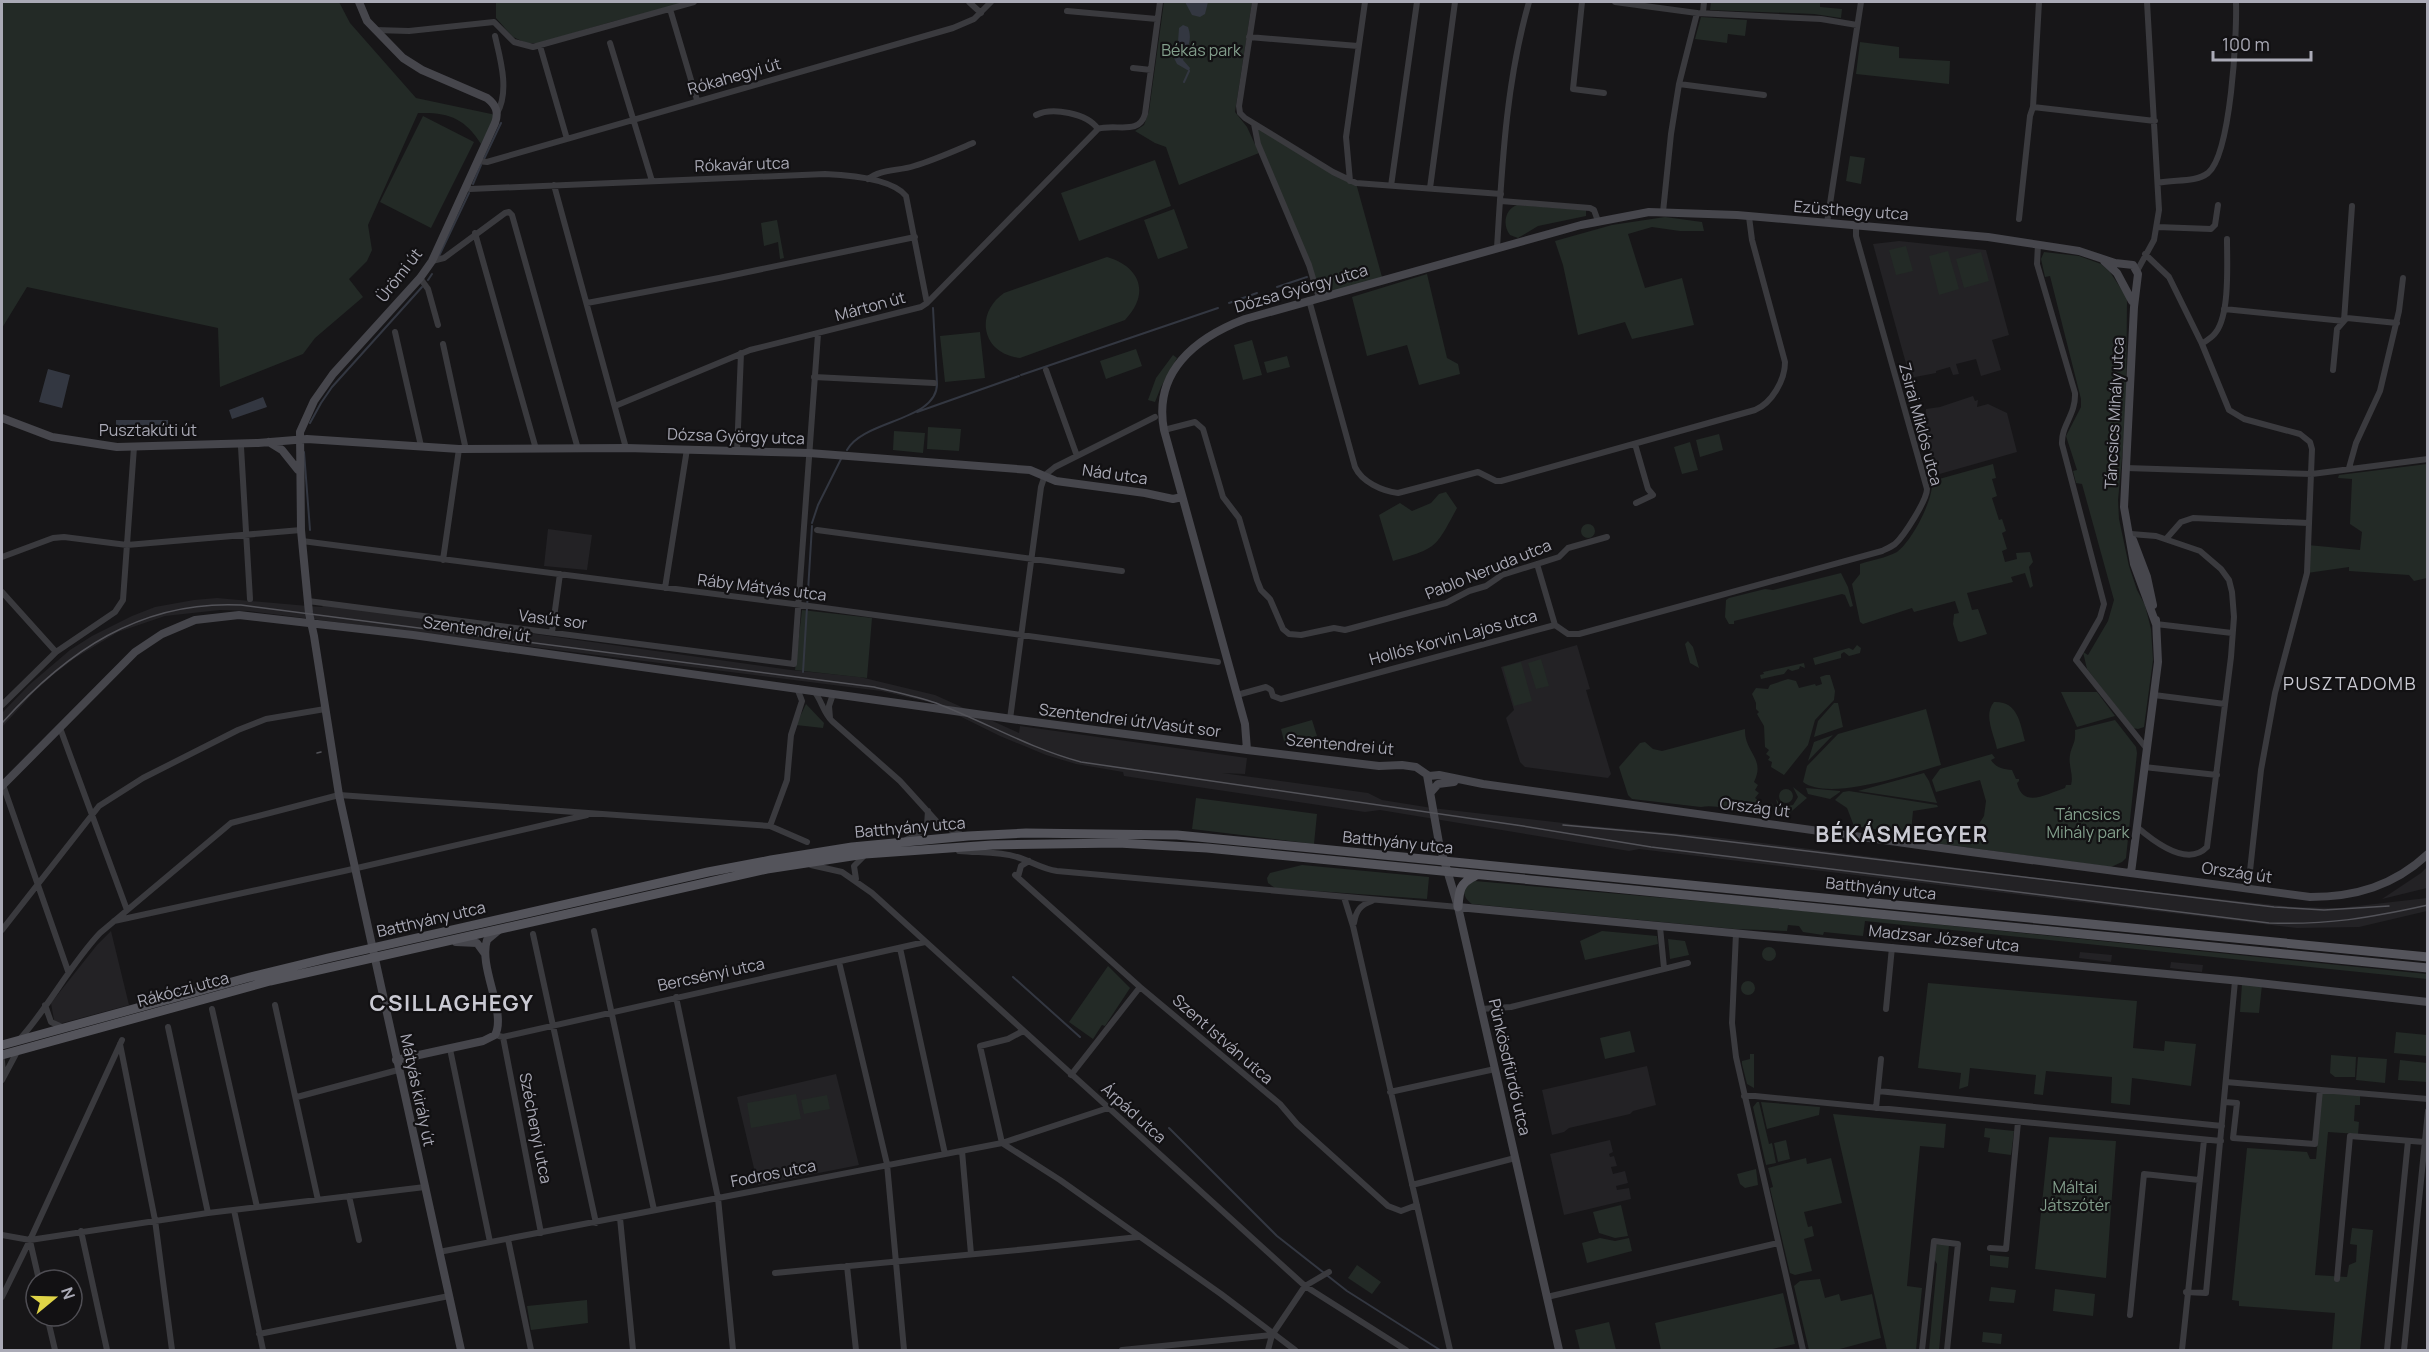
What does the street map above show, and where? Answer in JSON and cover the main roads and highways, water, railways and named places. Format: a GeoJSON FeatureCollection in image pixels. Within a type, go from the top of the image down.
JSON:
{"type":"FeatureCollection","features":[{"type":"Feature","properties":{"kind":"main road","name":"Batthyány utca"},"geometry":{"type":"LineString","coordinates":[[373,953],[708,872],[852,847],[1026,833],[1177,835],[2427,957]]}},
{"type":"Feature","properties":{"kind":"main road","name":"Batthyány utca"},"geometry":{"type":"LineString","coordinates":[[373,953],[446,941],[735,875],[802,863],[866,855],[1039,843],[1171,846],[2427,968]]}},
{"type":"Feature","properties":{"kind":"main road"},"geometry":{"type":"LineString","coordinates":[[1458,907],[1459,890],[1462,884],[1476,875]]}},
{"type":"Feature","properties":{"kind":"main road","name":"Rákóczi utca"},"geometry":{"type":"LineString","coordinates":[[2,1055],[18,1045],[65,1028],[250,977],[373,953]]}},
{"type":"Feature","properties":{"kind":"main road","name":"Rákóczi utca"},"geometry":{"type":"LineString","coordinates":[[2,1045],[18,1045],[373,953]]}},
{"type":"Feature","properties":{"kind":"waterway"},"geometry":{"type":"LineString","coordinates":[[1184,82],[1189,71]]}},
{"type":"Feature","properties":{"kind":"waterway"},"geometry":{"type":"LineString","coordinates":[[484,159],[501,123]]}},
{"type":"Feature","properties":{"kind":"waterway"},"geometry":{"type":"LineString","coordinates":[[473,184],[481,165]]}},
{"type":"Feature","properties":{"kind":"waterway"},"geometry":{"type":"LineString","coordinates":[[439,256],[469,193]]}},
{"type":"Feature","properties":{"kind":"waterway"},"geometry":{"type":"LineString","coordinates":[[428,280],[432,274]]}},
{"type":"Feature","properties":{"kind":"waterway"},"geometry":{"type":"LineString","coordinates":[[1277,287],[1307,277]]}},
{"type":"Feature","properties":{"kind":"waterway"},"geometry":{"type":"LineString","coordinates":[[310,423],[332,387],[422,287]]}},
{"type":"Feature","properties":{"kind":"waterway"},"geometry":{"type":"LineString","coordinates":[[1229,303],[1257,293]]}},
{"type":"Feature","properties":{"kind":"waterway"},"geometry":{"type":"LineString","coordinates":[[847,450],[855,440],[913,413],[925,406],[934,396],[937,384],[933,308]]}},
{"type":"Feature","properties":{"kind":"waterway"},"geometry":{"type":"LineString","coordinates":[[1021,375],[1218,308]]}},
{"type":"Feature","properties":{"kind":"waterway"},"geometry":{"type":"LineString","coordinates":[[917,412],[1019,376]]}},
{"type":"Feature","properties":{"kind":"waterway"},"geometry":{"type":"LineString","coordinates":[[304,452],[310,530]]}},
{"type":"Feature","properties":{"kind":"waterway"},"geometry":{"type":"LineString","coordinates":[[812,523],[818,505],[841,459]]}},
{"type":"Feature","properties":{"kind":"waterway"},"geometry":{"type":"LineString","coordinates":[[803,672],[812,526]]}},
{"type":"Feature","properties":{"kind":"waterway"},"geometry":{"type":"LineString","coordinates":[[1013,977],[1080,1037]]}},
{"type":"Feature","properties":{"kind":"waterway"},"geometry":{"type":"LineString","coordinates":[[1169,1128],[1277,1236],[1347,1291],[1440,1350]]}},
{"type":"Feature","properties":{"kind":"tram line"},"geometry":{"type":"LineString","coordinates":[[2,723],[52,674],[79,653],[138,621],[170,611],[204,606],[241,605],[874,687],[936,703],[1025,742],[1081,762],[1523,826],[1651,847],[2269,923],[2349,920],[2428,905]]}},
{"type":"Feature","properties":{"kind":"tram line"},"geometry":{"type":"LineString","coordinates":[[317,753],[321,752]]}},
{"type":"Feature","properties":{"kind":"tram line"},"geometry":{"type":"LineString","coordinates":[[1563,825],[1674,835],[2274,907],[2324,910],[2389,906]]}},
{"type":"Feature","properties":{"kind":"district","name":"PUSZTADOMB"},"geometry":{"type":"Point","coordinates":[2350,683]}},
{"type":"Feature","properties":{"kind":"district","name":"BÉKÁSMEGYER"},"geometry":{"type":"Point","coordinates":[1902,834]}},
{"type":"Feature","properties":{"kind":"district","name":"CSILLAGHEGY"},"geometry":{"type":"Point","coordinates":[452,1003]}},
{"type":"Feature","properties":{"kind":"park label","name":"Békás park"},"geometry":{"type":"Point","coordinates":[1201,50]}},
{"type":"Feature","properties":{"kind":"park label","name":"Táncsics Mihály park"},"geometry":{"type":"Point","coordinates":[2088,823]}},
{"type":"Feature","properties":{"kind":"park label","name":"Máltai Játszótér"},"geometry":{"type":"Point","coordinates":[2075,1196]}}]}
